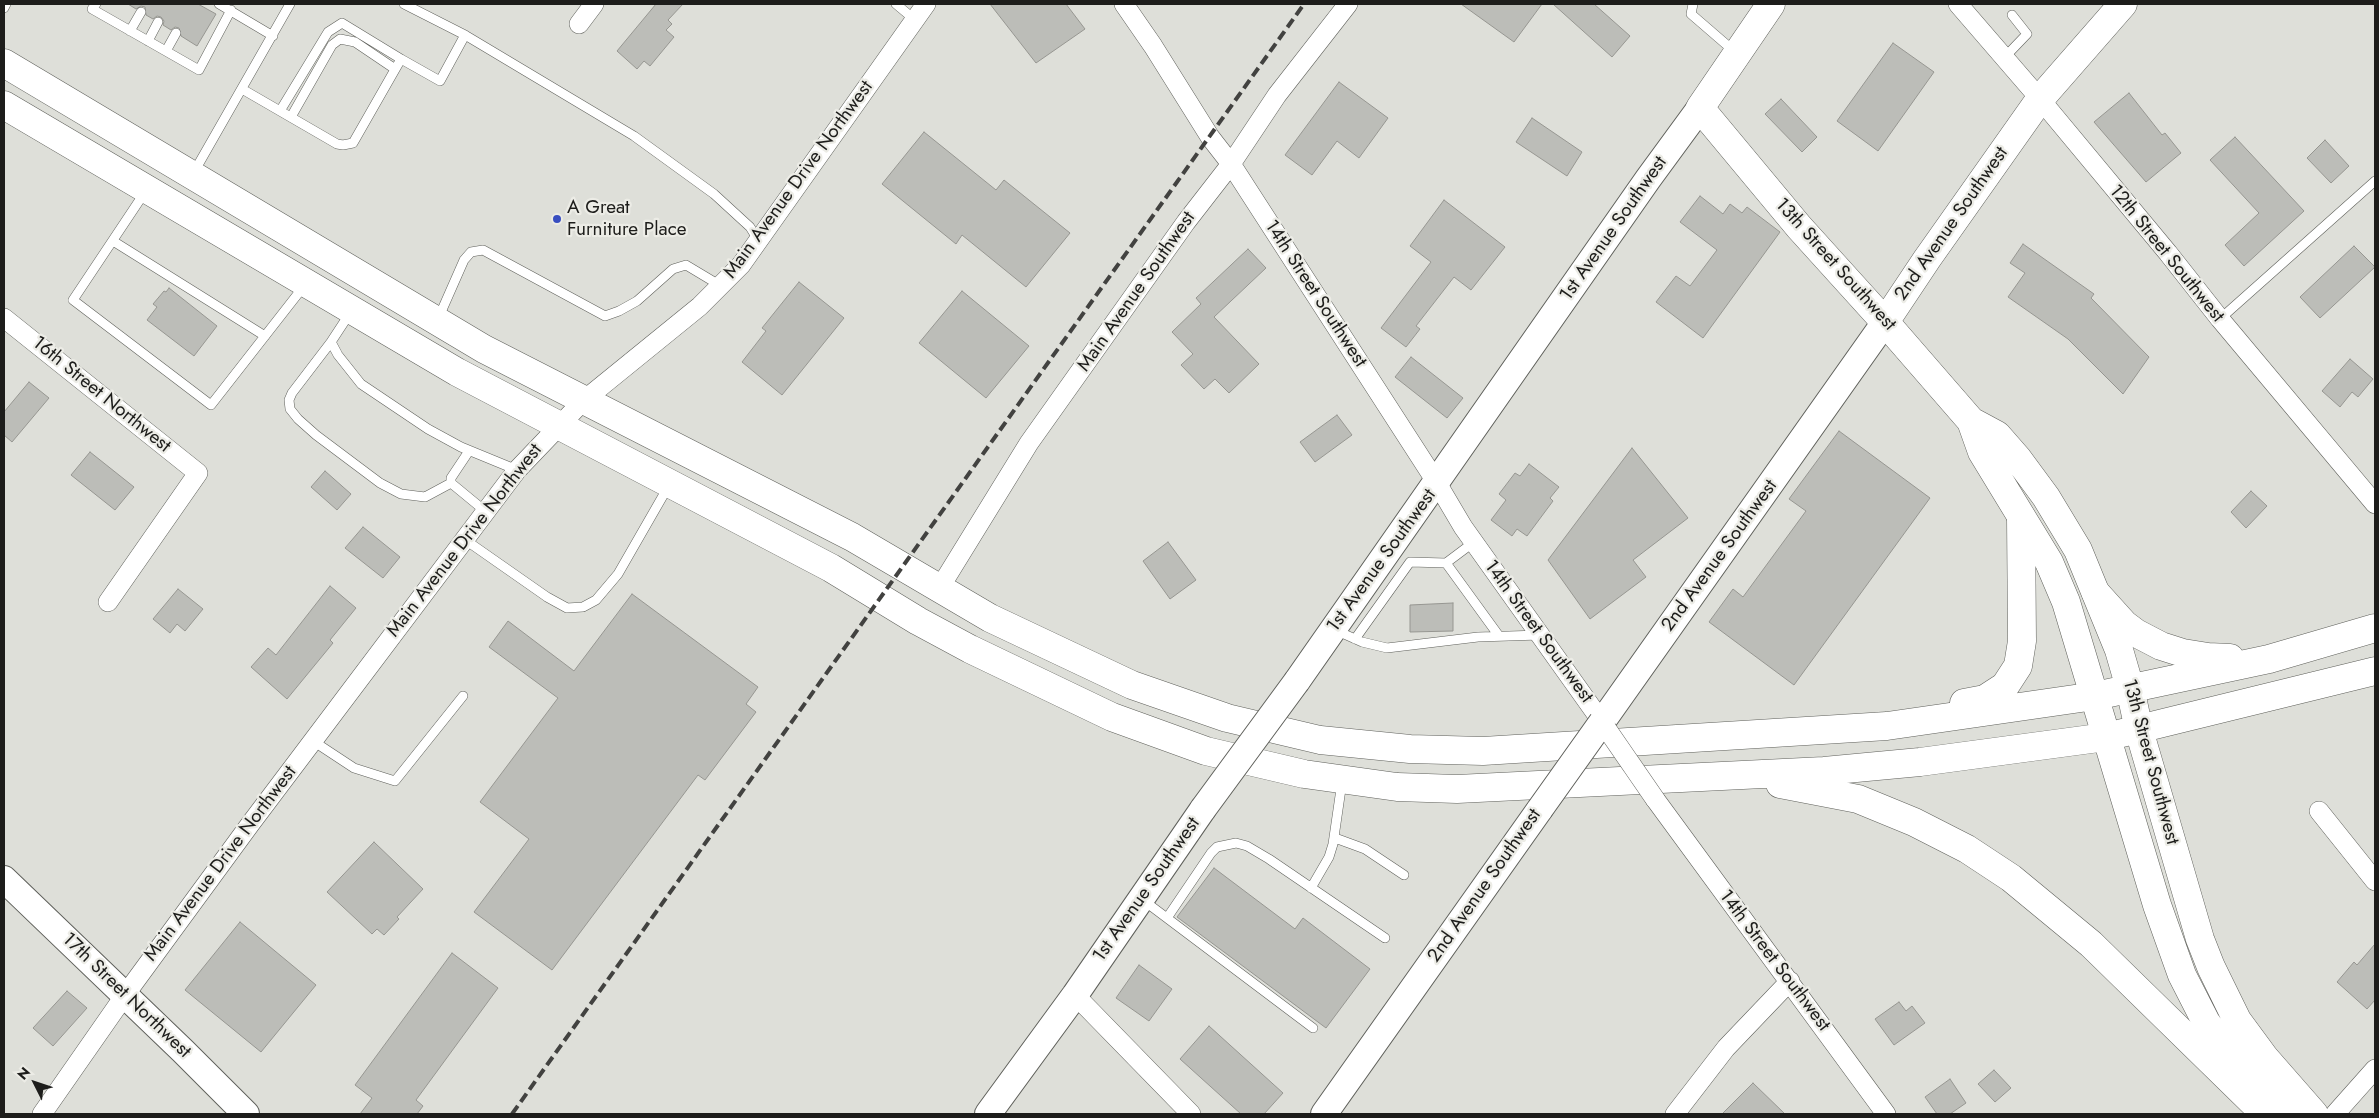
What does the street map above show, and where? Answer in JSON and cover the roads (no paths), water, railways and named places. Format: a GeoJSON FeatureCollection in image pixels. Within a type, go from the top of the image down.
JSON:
{"type":"FeatureCollection","features":[{"type":"Feature","properties":{"kind":"main road","name":"1st Avenue Southwest"},"geometry":{"type":"LineString","coordinates":[[988,1114],[1075,995],[1203,810],[1297,681],[1344,634],[1400,555],[1437,483],[1771,4]]}},
{"type":"Feature","properties":{"kind":"main road","name":"2nd Avenue Southwest"},"geometry":{"type":"LineString","coordinates":[[1324,1114],[1886,322],[1927,259],[2040,99],[2123,4]]}},
{"type":"Feature","properties":{"kind":"main road"},"geometry":{"type":"LineString","coordinates":[[4,63],[484,349],[852,537],[990,618],[1132,685],[1227,718],[1320,740],[1410,749],[1483,750],[1887,726],[2095,696],[2269,659],[2375,628]]}},
{"type":"Feature","properties":{"kind":"main road"},"geometry":{"type":"LineString","coordinates":[[4,105],[457,372],[831,568],[918,621],[970,649],[1112,718],[1206,751],[1304,774],[1398,787],[1457,789],[1824,771],[1920,762],[2106,737],[2375,671]]}},
{"type":"Feature","properties":{"kind":"main road","name":"13th Street Southwest"},"geometry":{"type":"LineString","coordinates":[[1700,108],[1799,227],[1886,322],[1971,421],[1997,435],[2018,459],[2046,497],[2078,550],[2119,650],[2139,730],[2200,938],[2223,994],[2250,1039],[2314,1114]]}},
{"type":"Feature","properties":{"kind":"main road","name":"13th Street Southwest"},"geometry":{"type":"LineString","coordinates":[[1971,421],[1982,452],[2049,562],[2066,602],[2106,737],[2182,975],[2206,1022],[2225,1048],[2243,1072],[2284,1114]]}},
{"type":"Feature","properties":{"kind":"main road"},"geometry":{"type":"LineString","coordinates":[[1887,726],[1956,705],[1985,699],[2005,686],[2018,666],[2022,641],[2021,517]]}},
{"type":"Feature","properties":{"kind":"main road"},"geometry":{"type":"LineString","coordinates":[[2096,593],[2124,624],[2136,634],[2161,646],[2208,658],[2269,659]]}},
{"type":"Feature","properties":{"kind":"main road"},"geometry":{"type":"LineString","coordinates":[[1736,776],[1858,799],[1914,822],[1967,849],[2010,878],[2091,944],[2265,1114]]}},
{"type":"Feature","properties":{"kind":"main road","name":"17th Street Northwest"},"geometry":{"type":"LineString","coordinates":[[4,879],[246,1114]]}},
{"type":"Feature","properties":{"kind":"street"},"geometry":{"type":"LineString","coordinates":[[579,24],[594,4]]}},
{"type":"Feature","properties":{"kind":"street","name":"Main Avenue Drive Northwest"},"geometry":{"type":"LineString","coordinates":[[42,1114],[124,995],[516,470],[583,401],[722,286],[759,242],[926,4]]}},
{"type":"Feature","properties":{"kind":"street","name":"14th Street Southwest"},"geometry":{"type":"LineString","coordinates":[[1124,4],[1153,46],[1210,137],[1231,164],[1474,542],[1655,798],[1886,1114]]}},
{"type":"Feature","properties":{"kind":"street","name":"Main Avenue Southwest"},"geometry":{"type":"LineString","coordinates":[[939,589],[1029,443],[1186,222],[1231,164],[1277,95],[1348,4]]}},
{"type":"Feature","properties":{"kind":"street","name":"12th Street Southwest"},"geometry":{"type":"LineString","coordinates":[[1958,4],[2040,99],[2168,253],[2220,320],[2375,504]]}},
{"type":"Feature","properties":{"kind":"street","name":"16th Street Northwest"},"geometry":{"type":"LineString","coordinates":[[6,325],[198,473],[108,602]]}},
{"type":"Feature","properties":{"kind":"street"},"geometry":{"type":"LineString","coordinates":[[2319,811],[2375,881]]}},
{"type":"Feature","properties":{"kind":"street"},"geometry":{"type":"LineString","coordinates":[[1675,1114],[1726,1048],[1790,981]]}},
{"type":"Feature","properties":{"kind":"street"},"geometry":{"type":"LineString","coordinates":[[1075,995],[1191,1114]]}},
{"type":"Feature","properties":{"kind":"street"},"geometry":{"type":"LineString","coordinates":[[2335,1114],[2375,1069]]}},
{"type":"Feature","properties":{"kind":"lane"},"geometry":{"type":"LineString","coordinates":[[4,8],[6,4]]}},
{"type":"Feature","properties":{"kind":"lane"},"geometry":{"type":"LineString","coordinates":[[96,4],[92,9],[199,70],[231,10]]}},
{"type":"Feature","properties":{"kind":"lane"},"geometry":{"type":"LineString","coordinates":[[220,4],[273,36]]}},
{"type":"Feature","properties":{"kind":"lane"},"geometry":{"type":"LineString","coordinates":[[191,176],[290,4]]}},
{"type":"Feature","properties":{"kind":"lane"},"geometry":{"type":"LineString","coordinates":[[404,4],[465,35],[634,136],[714,194],[750,227],[759,242]]}},
{"type":"Feature","properties":{"kind":"lane"},"geometry":{"type":"LineString","coordinates":[[896,4],[915,20]]}},
{"type":"Feature","properties":{"kind":"lane"},"geometry":{"type":"LineString","coordinates":[[1693,4],[1691,14],[1737,53]]}},
{"type":"Feature","properties":{"kind":"lane"},"geometry":{"type":"LineString","coordinates":[[130,31],[141,12]]}},
{"type":"Feature","properties":{"kind":"lane"},"geometry":{"type":"LineString","coordinates":[[2004,58],[2028,34],[2012,15]]}},
{"type":"Feature","properties":{"kind":"lane"},"geometry":{"type":"LineString","coordinates":[[148,41],[158,22]]}},
{"type":"Feature","properties":{"kind":"lane"},"geometry":{"type":"LineString","coordinates":[[280,111],[328,32],[342,23],[440,81],[465,35]]}},
{"type":"Feature","properties":{"kind":"lane"},"geometry":{"type":"LineString","coordinates":[[166,51],[176,33]]}},
{"type":"Feature","properties":{"kind":"lane"},"geometry":{"type":"LineString","coordinates":[[291,118],[332,45],[340,39],[355,42],[395,69]]}},
{"type":"Feature","properties":{"kind":"lane"},"geometry":{"type":"LineString","coordinates":[[242,89],[337,144],[343,145],[353,143],[401,59]]}},
{"type":"Feature","properties":{"kind":"lane"},"geometry":{"type":"LineString","coordinates":[[2220,320],[2375,181]]}},
{"type":"Feature","properties":{"kind":"lane"},"geometry":{"type":"LineString","coordinates":[[146,190],[73,300],[211,406],[306,283]]}},
{"type":"Feature","properties":{"kind":"lane"},"geometry":{"type":"LineString","coordinates":[[112,241],[265,336]]}},
{"type":"Feature","properties":{"kind":"lane"},"geometry":{"type":"LineString","coordinates":[[437,321],[464,260],[470,252],[482,250],[605,316],[637,301],[673,269],[686,265],[722,286]]}},
{"type":"Feature","properties":{"kind":"lane"},"geometry":{"type":"LineString","coordinates":[[352,310],[331,342],[292,392],[289,400],[290,409],[316,436],[380,482],[401,494],[424,497],[450,483],[451,478],[469,451]]}},
{"type":"Feature","properties":{"kind":"lane"},"geometry":{"type":"LineString","coordinates":[[331,342],[338,355],[361,384],[428,430],[469,451],[516,470]]}},
{"type":"Feature","properties":{"kind":"lane"},"geometry":{"type":"LineString","coordinates":[[450,483],[485,511]]}},
{"type":"Feature","properties":{"kind":"lane"},"geometry":{"type":"LineString","coordinates":[[464,539],[547,597],[567,608],[583,607],[596,600],[618,574],[670,484]]}},
{"type":"Feature","properties":{"kind":"lane"},"geometry":{"type":"LineString","coordinates":[[1446,563],[1474,542]]}},
{"type":"Feature","properties":{"kind":"lane"},"geometry":{"type":"LineString","coordinates":[[1400,555],[1446,563],[1499,636]]}},
{"type":"Feature","properties":{"kind":"lane"},"geometry":{"type":"LineString","coordinates":[[1344,634],[1387,648],[1499,636],[1540,635]]}},
{"type":"Feature","properties":{"kind":"lane"},"geometry":{"type":"LineString","coordinates":[[313,741],[354,768],[395,780],[463,696]]}},
{"type":"Feature","properties":{"kind":"lane"},"geometry":{"type":"LineString","coordinates":[[1311,888],[1329,857],[1335,838],[1342,779]]}},
{"type":"Feature","properties":{"kind":"lane"},"geometry":{"type":"LineString","coordinates":[[1335,838],[1365,849],[1404,875]]}},
{"type":"Feature","properties":{"kind":"lane"},"geometry":{"type":"LineString","coordinates":[[1167,918],[1217,847],[1236,843],[1247,846],[1385,938]]}},
{"type":"Feature","properties":{"kind":"lane"},"geometry":{"type":"LineString","coordinates":[[1141,899],[1313,1028]]}},
{"type":"Feature","properties":{"kind":"railway"},"geometry":{"type":"LineString","coordinates":[[512,1114],[1304,4]]}},
{"type":"Feature","properties":{"kind":"place","name":"A Great Furniture Place"},"geometry":{"type":"Point","coordinates":[557,219]}}]}
